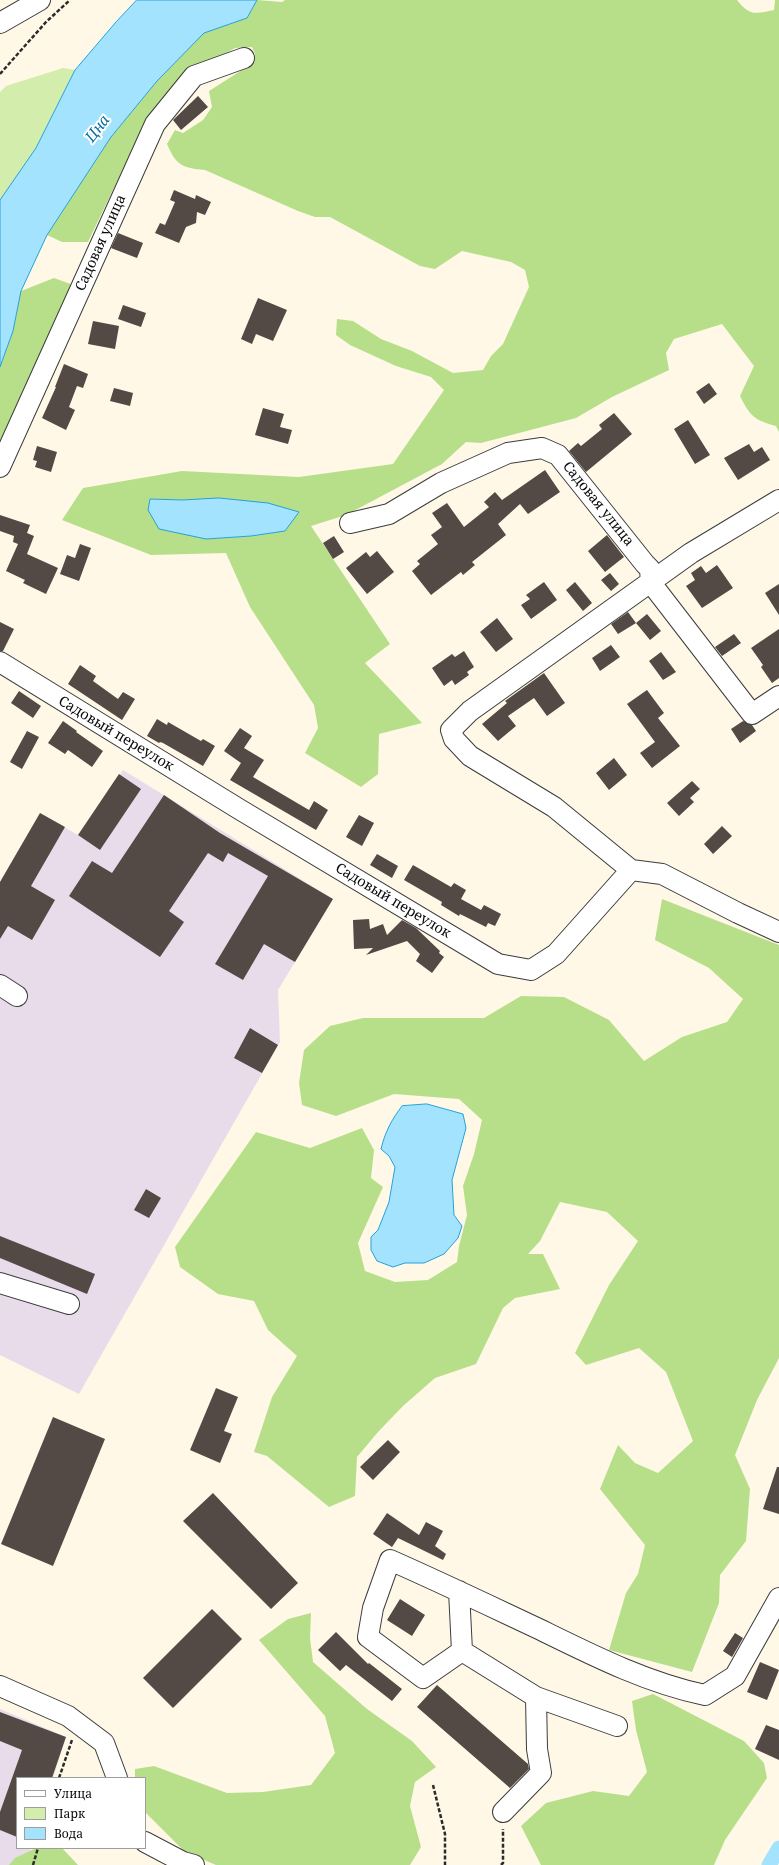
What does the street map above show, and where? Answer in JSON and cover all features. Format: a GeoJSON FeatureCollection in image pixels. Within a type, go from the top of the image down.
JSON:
{"type":"FeatureCollection","features":[{"type":"Feature","properties":{"kind":"street"},"geometry":{"type":"LineString","coordinates":[[0,23],[40,0]]}},
{"type":"Feature","properties":{"kind":"street","name":"Садовая улица"},"geometry":{"type":"LineString","coordinates":[[0,467],[155,124],[194,76],[244,58]]}},
{"type":"Feature","properties":{"kind":"street","name":"Садовая улица"},"geometry":{"type":"LineString","coordinates":[[350,523],[389,514],[441,483],[508,453],[542,448],[558,455],[650,569],[651,583],[752,714],[779,696]]}},
{"type":"Feature","properties":{"kind":"street"},"geometry":{"type":"LineString","coordinates":[[779,500],[691,553],[470,711],[451,730],[454,739],[470,756],[554,807],[631,870],[662,874],[779,932]]}},
{"type":"Feature","properties":{"kind":"street","name":"Садовый переулок"},"geometry":{"type":"LineString","coordinates":[[0,662],[239,809],[498,964],[531,970],[556,954],[631,870]]}},
{"type":"Feature","properties":{"kind":"street"},"geometry":{"type":"LineString","coordinates":[[0,985],[17,996]]}},
{"type":"Feature","properties":{"kind":"street"},"geometry":{"type":"LineString","coordinates":[[0,1283],[69,1304]]}},
{"type":"Feature","properties":{"kind":"street"},"geometry":{"type":"LineString","coordinates":[[462,1651],[423,1678],[368,1637],[373,1608],[390,1560],[459,1591],[600,1659],[681,1690],[705,1695],[735,1676],[779,1598]]}},
{"type":"Feature","properties":{"kind":"street"},"geometry":{"type":"LineString","coordinates":[[459,1591],[462,1651]]}},
{"type":"Feature","properties":{"kind":"street"},"geometry":{"type":"LineString","coordinates":[[462,1651],[536,1697],[617,1726]]}},
{"type":"Feature","properties":{"kind":"street"},"geometry":{"type":"LineString","coordinates":[[0,1686],[68,1716],[104,1743],[117,1777]]}},
{"type":"Feature","properties":{"kind":"street"},"geometry":{"type":"LineString","coordinates":[[503,1812],[541,1773],[537,1749],[536,1697]]}},
{"type":"Feature","properties":{"kind":"street"},"geometry":{"type":"LineString","coordinates":[[146,1843],[183,1862],[194,1865]]}},
{"type":"Feature","properties":{"kind":"path"},"geometry":{"type":"LineString","coordinates":[[0,74],[46,22],[70,0]]}},
{"type":"Feature","properties":{"kind":"path"},"geometry":{"type":"LineString","coordinates":[[59,1777],[72,1739],[68,1716]]}},
{"type":"Feature","properties":{"kind":"path"},"geometry":{"type":"LineString","coordinates":[[433,1785],[445,1834],[445,1865]]}},
{"type":"Feature","properties":{"kind":"path"},"geometry":{"type":"LineString","coordinates":[[501,1865],[503,1863],[503,1812]]}},
{"type":"Feature","properties":{"kind":"path"},"geometry":{"type":"LineString","coordinates":[[33,1865],[38,1849]]}},
{"type":"Feature","properties":{"kind":"shaded area"},"geometry":{"type":"Polygon","coordinates":[[[123,770],[333,899],[278,990],[280,1042],[79,1394],[0,1355],[0,882],[40,813],[78,835],[123,770]]]}},
{"type":"Feature","properties":{"kind":"shaded area"},"geometry":{"type":"Polygon","coordinates":[[[0,1709],[66,1737],[53,1777],[16,1777],[16,1849],[31,1849],[26,1865],[0,1865],[0,1709]]]}},
{"type":"Feature","properties":{"kind":"green space"},"geometry":{"type":"Polygon","coordinates":[[[257,0],[282,2],[285,0],[737,0],[745,9],[758,13],[774,10],[775,0],[779,0],[779,432],[776,426],[762,422],[750,413],[740,396],[754,366],[722,324],[674,339],[666,353],[669,370],[612,397],[576,418],[481,443],[466,442],[442,464],[346,515],[311,526],[390,644],[365,663],[422,723],[379,734],[378,774],[361,787],[305,753],[318,728],[314,705],[250,607],[226,553],[151,555],[62,520],[83,488],[182,471],[299,477],[393,464],[444,390],[431,377],[396,366],[350,345],[336,335],[337,319],[353,321],[381,339],[412,351],[453,373],[483,370],[491,356],[503,344],[529,287],[525,270],[511,262],[462,251],[435,269],[420,266],[330,217],[315,217],[298,211],[205,170],[191,168],[177,161],[167,144],[175,130],[183,133],[203,120],[212,107],[209,91],[253,63],[255,54],[252,47],[235,48],[214,60],[145,123],[88,242],[62,242],[47,235],[111,137],[157,81],[204,32],[247,18],[257,0]],[[150,499],[206,539],[251,536],[285,531],[182,500],[150,499]]]}},
{"type":"Feature","properties":{"kind":"green space"},"geometry":{"type":"Polygon","coordinates":[[[63,68],[75,70],[36,148],[0,200],[0,92],[6,86],[63,68]]]}},
{"type":"Feature","properties":{"kind":"green space"},"geometry":{"type":"Polygon","coordinates":[[[54,278],[76,286],[0,444],[0,367],[13,331],[21,291],[54,278]]]}},
{"type":"Feature","properties":{"kind":"green space"},"geometry":{"type":"Polygon","coordinates":[[[662,899],[779,945],[779,1358],[757,1400],[735,1455],[750,1489],[746,1541],[720,1575],[719,1603],[692,1672],[609,1650],[626,1593],[638,1574],[645,1545],[600,1489],[618,1445],[635,1463],[658,1473],[693,1441],[666,1372],[639,1348],[586,1365],[575,1353],[609,1285],[638,1241],[607,1212],[560,1202],[540,1241],[528,1254],[543,1254],[560,1289],[515,1298],[503,1308],[476,1364],[435,1378],[403,1406],[357,1457],[355,1496],[329,1507],[267,1456],[254,1452],[272,1397],[297,1356],[268,1330],[254,1301],[218,1294],[180,1267],[175,1247],[256,1132],[310,1148],[362,1128],[374,1150],[371,1178],[383,1187],[358,1243],[365,1271],[395,1282],[428,1280],[457,1262],[459,1246],[467,1215],[463,1186],[474,1154],[482,1120],[459,1099],[394,1094],[336,1116],[302,1105],[299,1083],[304,1050],[330,1026],[363,1018],[484,1018],[521,996],[564,997],[609,1020],[644,1061],[682,1037],[727,1022],[743,999],[709,968],[655,940],[662,899]]]}},
{"type":"Feature","properties":{"kind":"green space"},"geometry":{"type":"Polygon","coordinates":[[[311,1613],[310,1638],[313,1662],[367,1709],[412,1741],[436,1767],[415,1782],[410,1806],[421,1847],[410,1865],[216,1865],[185,1852],[146,1813],[146,1777],[135,1777],[135,1769],[154,1766],[227,1793],[263,1792],[311,1785],[335,1753],[325,1716],[259,1640],[288,1619],[311,1613]]]}},
{"type":"Feature","properties":{"kind":"green space"},"geometry":{"type":"Polygon","coordinates":[[[653,1694],[744,1741],[764,1763],[767,1778],[725,1840],[714,1865],[541,1865],[521,1826],[546,1803],[593,1791],[629,1796],[647,1772],[636,1730],[632,1701],[653,1694]]]}},
{"type":"Feature","properties":{"kind":"green space"},"geometry":{"type":"Polygon","coordinates":[[[34,1849],[63,1849],[78,1865],[9,1865],[15,1858],[34,1849]]]}},
{"type":"Feature","properties":{"kind":"water","name":"Цна"},"geometry":{"type":"Polygon","coordinates":[[[137,0],[257,0],[247,18],[204,33],[157,81],[111,137],[47,235],[21,291],[13,331],[0,367],[0,200],[36,148],[75,70],[137,0]]]}},
{"type":"Feature","properties":{"kind":"water"},"geometry":{"type":"Polygon","coordinates":[[[219,498],[268,503],[299,512],[285,531],[251,536],[206,539],[159,529],[148,510],[150,499],[182,500],[219,498]]]}},
{"type":"Feature","properties":{"kind":"water"},"geometry":{"type":"Polygon","coordinates":[[[427,1104],[463,1114],[466,1128],[452,1180],[454,1215],[462,1226],[458,1238],[444,1254],[424,1263],[405,1263],[393,1267],[377,1261],[371,1250],[371,1237],[378,1230],[389,1202],[395,1167],[389,1156],[381,1149],[389,1126],[402,1106],[427,1104]]]}},
{"type":"Feature","properties":{"kind":"building"},"geometry":{"type":"Polygon","coordinates":[[[198,96],[208,107],[181,130],[173,120],[198,96]]]}},
{"type":"Feature","properties":{"kind":"building"},"geometry":{"type":"Polygon","coordinates":[[[174,190],[195,199],[196,195],[211,202],[205,215],[197,212],[196,223],[186,227],[179,243],[155,233],[160,223],[165,225],[175,202],[170,200],[174,190]]]}},
{"type":"Feature","properties":{"kind":"building"},"geometry":{"type":"Polygon","coordinates":[[[118,233],[143,243],[137,258],[111,248],[118,233]]]}},
{"type":"Feature","properties":{"kind":"building"},"geometry":{"type":"Polygon","coordinates":[[[258,298],[287,310],[273,341],[256,334],[252,344],[241,339],[258,298]]]}},
{"type":"Feature","properties":{"kind":"building"},"geometry":{"type":"Polygon","coordinates":[[[123,305],[146,313],[141,327],[118,319],[123,305]]]}},
{"type":"Feature","properties":{"kind":"building"},"geometry":{"type":"Polygon","coordinates":[[[93,321],[119,326],[115,349],[88,344],[93,321]]]}},
{"type":"Feature","properties":{"kind":"building"},"geometry":{"type":"Polygon","coordinates":[[[64,364],[88,374],[83,388],[77,386],[69,407],[75,410],[66,430],[42,418],[56,387],[64,364]]]}},
{"type":"Feature","properties":{"kind":"building"},"geometry":{"type":"Polygon","coordinates":[[[709,383],[717,394],[704,404],[696,392],[709,383]]]}},
{"type":"Feature","properties":{"kind":"building"},"geometry":{"type":"Polygon","coordinates":[[[114,388],[133,393],[130,406],[110,401],[114,388]]]}},
{"type":"Feature","properties":{"kind":"building"},"geometry":{"type":"Polygon","coordinates":[[[263,408],[284,414],[280,427],[292,430],[288,444],[255,435],[263,408]]]}},
{"type":"Feature","properties":{"kind":"building"},"geometry":{"type":"Polygon","coordinates":[[[614,413],[632,434],[586,472],[569,451],[578,443],[581,446],[602,429],[599,425],[614,413]]]}},
{"type":"Feature","properties":{"kind":"building"},"geometry":{"type":"Polygon","coordinates":[[[688,420],[710,455],[695,464],[674,429],[688,420]]]}},
{"type":"Feature","properties":{"kind":"building"},"geometry":{"type":"Polygon","coordinates":[[[749,444],[754,452],[762,447],[770,460],[738,480],[724,458],[749,444]]]}},
{"type":"Feature","properties":{"kind":"building"},"geometry":{"type":"Polygon","coordinates":[[[37,446],[57,452],[51,472],[35,467],[37,461],[33,460],[37,446]]]}},
{"type":"Feature","properties":{"kind":"building"},"geometry":{"type":"Polygon","coordinates":[[[545,470],[560,492],[528,514],[520,504],[498,524],[506,535],[472,562],[475,565],[463,575],[461,572],[431,595],[412,571],[420,564],[417,561],[438,544],[431,535],[442,527],[432,513],[447,503],[464,527],[489,507],[484,502],[495,492],[502,500],[545,470]]]}},
{"type":"Feature","properties":{"kind":"building"},"geometry":{"type":"Polygon","coordinates":[[[0,515],[30,525],[27,533],[34,536],[27,554],[58,568],[46,594],[23,583],[25,580],[6,571],[18,544],[13,542],[14,536],[0,531],[0,515]]]}},
{"type":"Feature","properties":{"kind":"building"},"geometry":{"type":"Polygon","coordinates":[[[607,535],[624,557],[605,572],[588,551],[607,535]]]}},
{"type":"Feature","properties":{"kind":"building"},"geometry":{"type":"Polygon","coordinates":[[[334,536],[344,552],[333,559],[323,543],[334,536]]]}},
{"type":"Feature","properties":{"kind":"building"},"geometry":{"type":"Polygon","coordinates":[[[80,544],[91,548],[79,581],[60,574],[67,555],[75,558],[80,544]]]}},
{"type":"Feature","properties":{"kind":"building"},"geometry":{"type":"Polygon","coordinates":[[[377,551],[394,572],[367,594],[346,568],[366,552],[370,557],[377,551]]]}},
{"type":"Feature","properties":{"kind":"building"},"geometry":{"type":"Polygon","coordinates":[[[717,565],[733,588],[702,608],[686,586],[695,580],[691,573],[701,566],[706,573],[717,565]]]}},
{"type":"Feature","properties":{"kind":"building"},"geometry":{"type":"Polygon","coordinates":[[[610,573],[619,584],[611,591],[601,580],[610,573]]]}},
{"type":"Feature","properties":{"kind":"building"},"geometry":{"type":"Polygon","coordinates":[[[544,582],[557,600],[531,619],[521,605],[530,599],[526,595],[544,582]]]}},
{"type":"Feature","properties":{"kind":"building"},"geometry":{"type":"Polygon","coordinates":[[[575,582],[592,603],[583,611],[566,590],[575,582]]]}},
{"type":"Feature","properties":{"kind":"building"},"geometry":{"type":"Polygon","coordinates":[[[779,584],[779,615],[765,593],[779,584]]]}},
{"type":"Feature","properties":{"kind":"building"},"geometry":{"type":"Polygon","coordinates":[[[628,612],[636,623],[618,634],[611,624],[628,612]]]}},
{"type":"Feature","properties":{"kind":"building"},"geometry":{"type":"Polygon","coordinates":[[[647,614],[661,631],[650,640],[636,623],[647,614]]]}},
{"type":"Feature","properties":{"kind":"building"},"geometry":{"type":"Polygon","coordinates":[[[497,618],[513,639],[496,652],[480,632],[497,618]]]}},
{"type":"Feature","properties":{"kind":"building"},"geometry":{"type":"Polygon","coordinates":[[[0,622],[14,629],[3,651],[0,651],[0,622]]]}},
{"type":"Feature","properties":{"kind":"building"},"geometry":{"type":"Polygon","coordinates":[[[779,629],[779,678],[772,683],[761,667],[763,665],[751,648],[779,629]]]}},
{"type":"Feature","properties":{"kind":"building"},"geometry":{"type":"Polygon","coordinates":[[[734,634],[741,643],[722,656],[715,647],[734,634]]]}},
{"type":"Feature","properties":{"kind":"building"},"geometry":{"type":"Polygon","coordinates":[[[611,645],[620,657],[600,671],[592,658],[611,645]]]}},
{"type":"Feature","properties":{"kind":"building"},"geometry":{"type":"Polygon","coordinates":[[[464,651],[474,667],[467,672],[469,675],[455,685],[452,680],[444,686],[432,668],[452,654],[455,657],[464,651]]]}},
{"type":"Feature","properties":{"kind":"building"},"geometry":{"type":"Polygon","coordinates":[[[661,652],[676,672],[663,680],[649,661],[661,652]]]}},
{"type":"Feature","properties":{"kind":"building"},"geometry":{"type":"Polygon","coordinates":[[[80,665],[96,676],[93,681],[118,699],[123,692],[135,699],[122,720],[68,684],[80,665]]]}},
{"type":"Feature","properties":{"kind":"building"},"geometry":{"type":"Polygon","coordinates":[[[544,673],[565,703],[547,716],[534,698],[508,716],[516,726],[498,741],[482,724],[507,703],[505,701],[544,673]]]}},
{"type":"Feature","properties":{"kind":"building"},"geometry":{"type":"Polygon","coordinates":[[[647,690],[664,713],[658,718],[680,746],[652,768],[640,753],[655,742],[627,704],[647,690]]]}},
{"type":"Feature","properties":{"kind":"building"},"geometry":{"type":"Polygon","coordinates":[[[19,691],[41,706],[33,718],[11,703],[19,691]]]}},
{"type":"Feature","properties":{"kind":"building"},"geometry":{"type":"Polygon","coordinates":[[[157,719],[167,725],[168,722],[201,741],[203,739],[215,746],[203,766],[163,743],[159,743],[147,736],[157,719]]]}},
{"type":"Feature","properties":{"kind":"building"},"geometry":{"type":"Polygon","coordinates":[[[63,721],[103,751],[92,767],[68,750],[65,754],[48,743],[63,721]]]}},
{"type":"Feature","properties":{"kind":"building"},"geometry":{"type":"Polygon","coordinates":[[[743,721],[752,725],[756,731],[740,743],[731,729],[743,721]]]}},
{"type":"Feature","properties":{"kind":"building"},"geometry":{"type":"Polygon","coordinates":[[[240,728],[252,736],[244,748],[264,760],[253,777],[309,810],[314,801],[328,810],[316,830],[230,780],[241,763],[224,751],[240,728]]]}},
{"type":"Feature","properties":{"kind":"building"},"geometry":{"type":"Polygon","coordinates":[[[27,731],[39,737],[22,769],[10,762],[27,731]]]}},
{"type":"Feature","properties":{"kind":"building"},"geometry":{"type":"Polygon","coordinates":[[[614,758],[627,775],[609,790],[596,773],[614,758]]]}},
{"type":"Feature","properties":{"kind":"building"},"geometry":{"type":"Polygon","coordinates":[[[119,774],[141,789],[100,850],[78,835],[119,774]]]}},
{"type":"Feature","properties":{"kind":"building"},"geometry":{"type":"Polygon","coordinates":[[[692,781],[700,789],[690,798],[694,802],[679,816],[667,803],[692,781]]]}},
{"type":"Feature","properties":{"kind":"building"},"geometry":{"type":"Polygon","coordinates":[[[164,795],[220,833],[333,899],[295,962],[264,944],[243,980],[215,964],[268,876],[228,853],[223,862],[208,853],[169,911],[184,922],[160,957],[69,896],[92,861],[112,873],[164,795]]]}},
{"type":"Feature","properties":{"kind":"building"},"geometry":{"type":"Polygon","coordinates":[[[40,813],[65,827],[31,886],[55,900],[32,940],[8,926],[0,939],[0,882],[40,813]]]}},
{"type":"Feature","properties":{"kind":"building"},"geometry":{"type":"Polygon","coordinates":[[[359,815],[374,823],[362,846],[346,837],[359,815]]]}},
{"type":"Feature","properties":{"kind":"building"},"geometry":{"type":"Polygon","coordinates":[[[722,826],[732,836],[713,854],[704,844],[722,826]]]}},
{"type":"Feature","properties":{"kind":"building"},"geometry":{"type":"Polygon","coordinates":[[[377,854],[398,866],[392,878],[370,865],[377,854]]]}},
{"type":"Feature","properties":{"kind":"building"},"geometry":{"type":"Polygon","coordinates":[[[413,865],[451,887],[454,883],[466,890],[461,899],[481,910],[484,905],[501,914],[495,926],[488,923],[486,927],[460,914],[459,916],[441,905],[442,902],[404,880],[413,865]]]}},
{"type":"Feature","properties":{"kind":"building"},"geometry":{"type":"Polygon","coordinates":[[[369,919],[370,929],[383,924],[387,935],[402,920],[416,928],[440,951],[439,953],[444,957],[432,973],[416,961],[420,954],[407,941],[366,955],[373,948],[354,949],[353,920],[369,919]]]}},
{"type":"Feature","properties":{"kind":"building"},"geometry":{"type":"Polygon","coordinates":[[[250,1028],[278,1045],[262,1073],[234,1058],[250,1028]]]}},
{"type":"Feature","properties":{"kind":"building"},"geometry":{"type":"Polygon","coordinates":[[[146,1189],[161,1198],[149,1218],[134,1210],[146,1189]]]}},
{"type":"Feature","properties":{"kind":"building"},"geometry":{"type":"Polygon","coordinates":[[[0,1236],[95,1274],[87,1294],[0,1258],[0,1236]]]}},
{"type":"Feature","properties":{"kind":"building"},"geometry":{"type":"Polygon","coordinates":[[[216,1388],[238,1397],[224,1431],[232,1434],[220,1463],[190,1450],[216,1388]]]}},
{"type":"Feature","properties":{"kind":"building"},"geometry":{"type":"Polygon","coordinates":[[[53,1417],[105,1439],[53,1566],[1,1544],[53,1417]]]}},
{"type":"Feature","properties":{"kind":"building"},"geometry":{"type":"Polygon","coordinates":[[[388,1440],[400,1452],[373,1480],[360,1467],[388,1440]]]}},
{"type":"Feature","properties":{"kind":"building"},"geometry":{"type":"Polygon","coordinates":[[[777,1467],[779,1467],[779,1514],[763,1509],[777,1467]]]}},
{"type":"Feature","properties":{"kind":"building"},"geometry":{"type":"Polygon","coordinates":[[[213,1493],[298,1583],[271,1609],[183,1521],[213,1493]]]}},
{"type":"Feature","properties":{"kind":"building"},"geometry":{"type":"Polygon","coordinates":[[[387,1513],[419,1535],[426,1522],[443,1531],[435,1546],[446,1554],[443,1560],[398,1538],[392,1547],[373,1534],[387,1513]]]}},
{"type":"Feature","properties":{"kind":"building"},"geometry":{"type":"Polygon","coordinates":[[[400,1599],[425,1615],[412,1636],[387,1620],[400,1599]]]}},
{"type":"Feature","properties":{"kind":"building"},"geometry":{"type":"Polygon","coordinates":[[[212,1609],[242,1639],[173,1708],[143,1678],[212,1609]]]}},
{"type":"Feature","properties":{"kind":"building"},"geometry":{"type":"Polygon","coordinates":[[[336,1632],[368,1664],[369,1663],[402,1689],[392,1701],[346,1665],[340,1671],[318,1650],[336,1632]]]}},
{"type":"Feature","properties":{"kind":"building"},"geometry":{"type":"Polygon","coordinates":[[[735,1633],[743,1638],[732,1657],[723,1651],[735,1633]]]}},
{"type":"Feature","properties":{"kind":"building"},"geometry":{"type":"Polygon","coordinates":[[[760,1662],[779,1670],[767,1700],[747,1692],[760,1662]]]}},
{"type":"Feature","properties":{"kind":"building"},"geometry":{"type":"Polygon","coordinates":[[[437,1685],[528,1764],[529,1769],[510,1788],[417,1707],[437,1685]]]}},
{"type":"Feature","properties":{"kind":"building"},"geometry":{"type":"Polygon","coordinates":[[[0,1712],[66,1737],[52,1777],[16,1777],[16,1837],[0,1830],[0,1812],[22,1750],[0,1741],[0,1712]]]}},
{"type":"Feature","properties":{"kind":"building"},"geometry":{"type":"Polygon","coordinates":[[[766,1725],[779,1730],[779,1760],[755,1749],[766,1725]]]}},
{"type":"Feature","properties":{"kind":"waterway"},"geometry":{"type":"LineString","coordinates":[[769,1865],[779,1848]]}}]}
